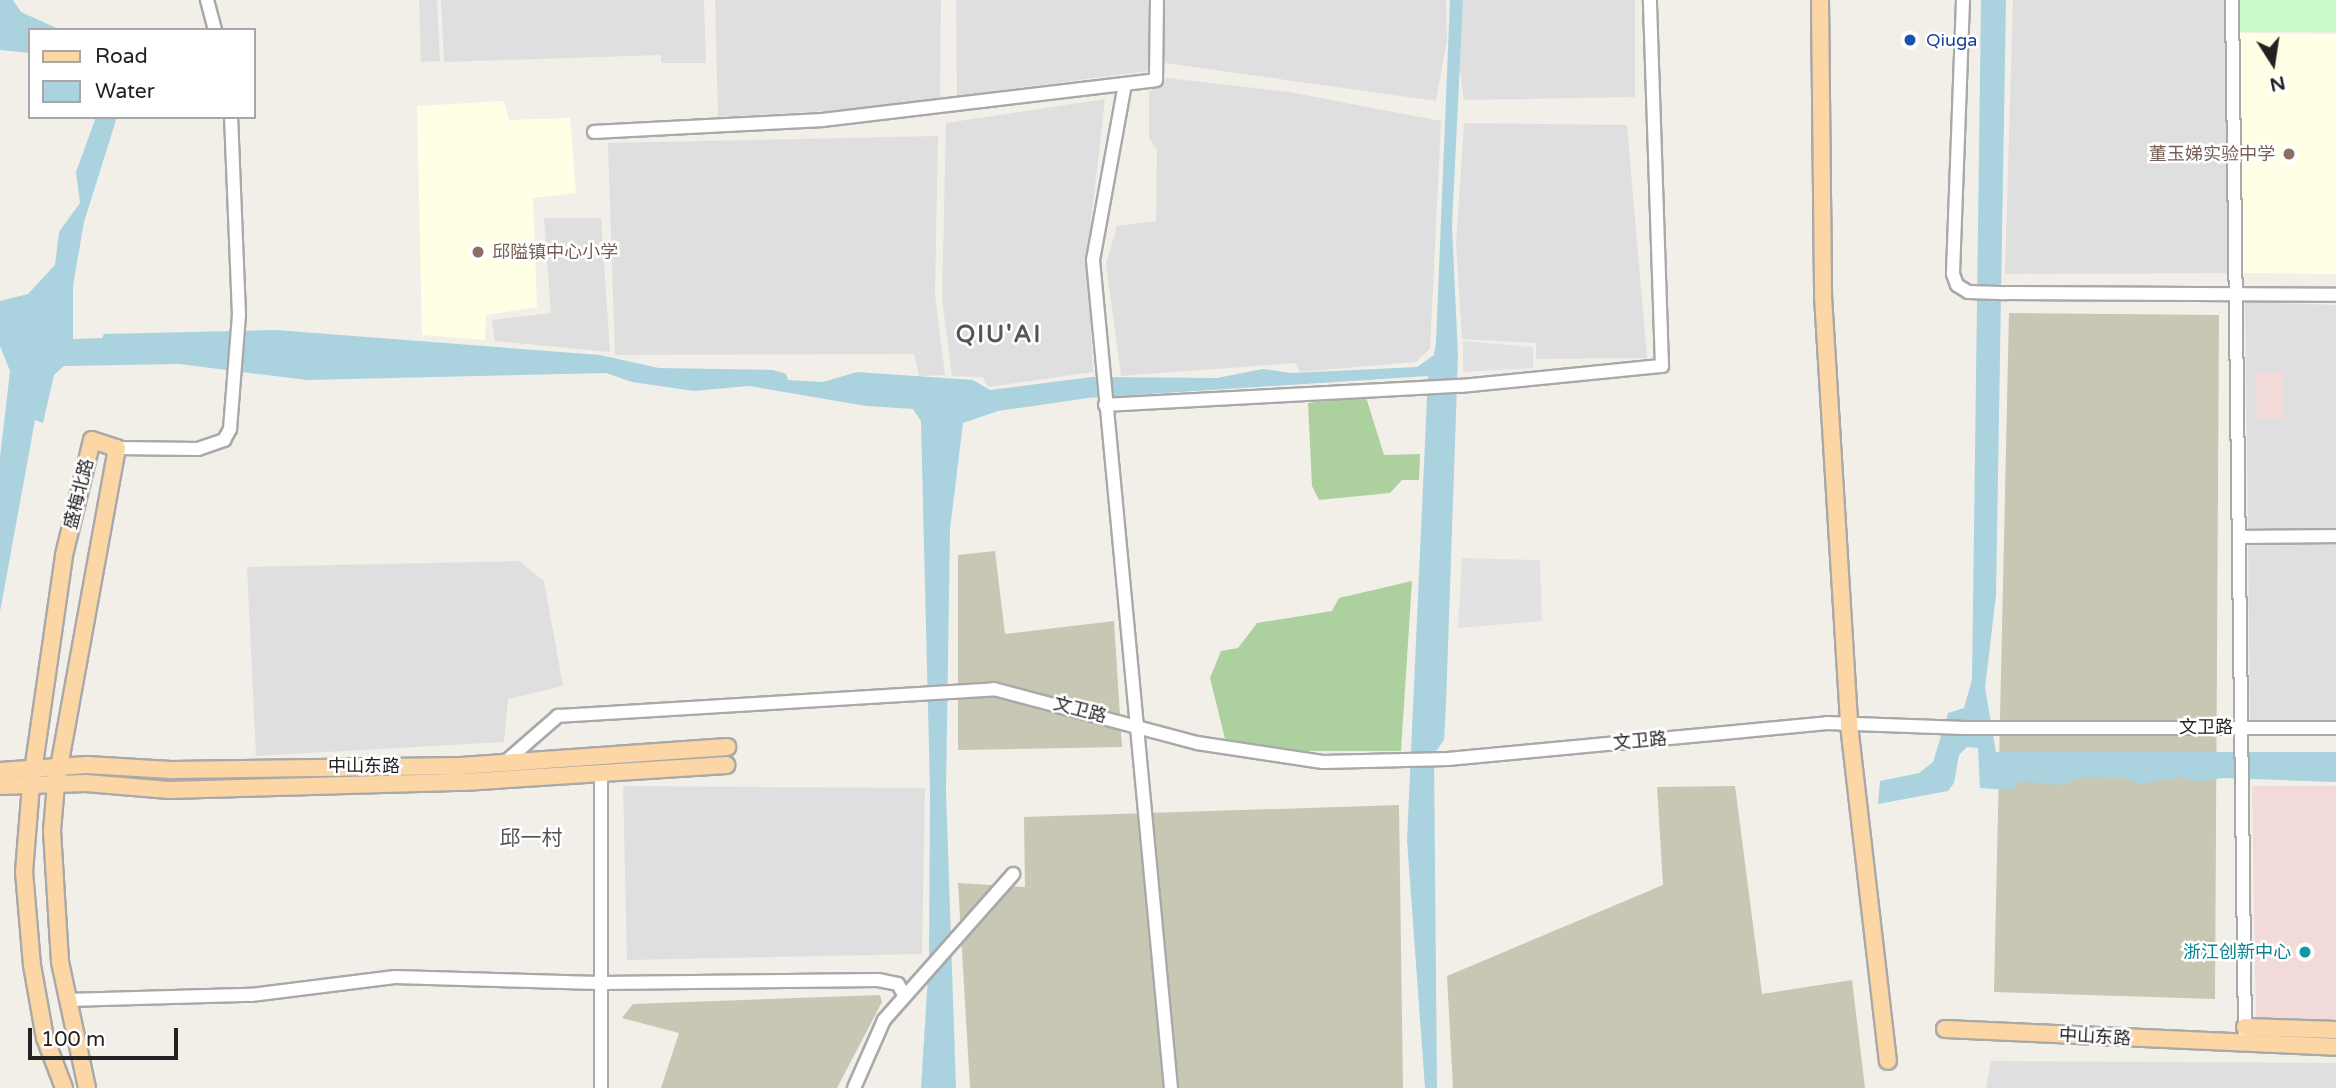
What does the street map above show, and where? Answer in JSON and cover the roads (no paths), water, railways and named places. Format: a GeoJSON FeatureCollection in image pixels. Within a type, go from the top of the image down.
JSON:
{"type":"FeatureCollection","features":[{"type":"Feature","properties":{"kind":"main road"},"geometry":{"type":"LineString","coordinates":[[1819,0],[1823,296],[1849,725],[1888,1060]]}},
{"type":"Feature","properties":{"kind":"main road","name":"盛梅北路"},"geometry":{"type":"LineString","coordinates":[[64,1088],[45,1038],[32,965],[24,872],[31,785],[64,555],[92,440],[117,448],[56,784],[52,831],[60,962],[87,1088]]}},
{"type":"Feature","properties":{"kind":"main road","name":"中山东路"},"geometry":{"type":"LineString","coordinates":[[0,771],[60,766],[171,769],[504,763],[727,747]]}},
{"type":"Feature","properties":{"kind":"main road","name":"中山东路"},"geometry":{"type":"LineString","coordinates":[[0,786],[56,784],[169,790],[464,782],[726,765]]}},
{"type":"Feature","properties":{"kind":"main road"},"geometry":{"type":"LineString","coordinates":[[2245,1027],[2336,1030]]}},
{"type":"Feature","properties":{"kind":"main road","name":"中山东路"},"geometry":{"type":"LineString","coordinates":[[1945,1029],[2336,1047]]}},
{"type":"Feature","properties":{"kind":"street"},"geometry":{"type":"LineString","coordinates":[[207,0],[214,28]]}},
{"type":"Feature","properties":{"kind":"street"},"geometry":{"type":"LineString","coordinates":[[594,132],[822,120],[1156,80],[1157,0]]}},
{"type":"Feature","properties":{"kind":"street"},"geometry":{"type":"LineString","coordinates":[[1105,405],[1414,385],[1461,386],[1662,366],[1650,0]]}},
{"type":"Feature","properties":{"kind":"street"},"geometry":{"type":"LineString","coordinates":[[1963,0],[1953,275],[1957,285],[1968,292],[2336,295]]}},
{"type":"Feature","properties":{"kind":"street"},"geometry":{"type":"LineString","coordinates":[[2232,0],[2242,537],[2241,727],[2245,1044]]}},
{"type":"Feature","properties":{"kind":"street"},"geometry":{"type":"LineString","coordinates":[[1125,84],[1093,260],[1171,1088]]}},
{"type":"Feature","properties":{"kind":"street"},"geometry":{"type":"LineString","coordinates":[[117,448],[198,450],[224,440],[235,384],[239,315],[231,119]]}},
{"type":"Feature","properties":{"kind":"street"},"geometry":{"type":"LineString","coordinates":[[2242,537],[2336,537]]}},
{"type":"Feature","properties":{"kind":"street","name":"文卫路"},"geometry":{"type":"LineString","coordinates":[[504,763],[558,716],[994,689],[1197,743],[1323,762],[1448,759],[1827,723],[1965,728],[2336,728]]}},
{"type":"Feature","properties":{"kind":"street"},"geometry":{"type":"LineString","coordinates":[[601,773],[601,1088]]}},
{"type":"Feature","properties":{"kind":"street"},"geometry":{"type":"LineString","coordinates":[[855,1088],[884,1020],[1013,874]]}},
{"type":"Feature","properties":{"kind":"street"},"geometry":{"type":"LineString","coordinates":[[67,1000],[251,995],[395,977],[601,983],[878,980],[898,984],[904,995]]}},
{"type":"Feature","properties":{"kind":"water"},"geometry":{"type":"Polygon","coordinates":[[[0,0],[13,0],[21,12],[57,28],[28,28],[28,53],[0,50],[0,0]]]}},
{"type":"Feature","properties":{"kind":"water"},"geometry":{"type":"Polygon","coordinates":[[[1450,0],[1463,0],[1452,226],[1458,356],[1446,704],[1444,740],[1434,754],[1437,1088],[1425,1088],[1407,840],[1428,376],[1088,398],[998,411],[963,423],[950,529],[946,791],[956,1088],[921,1088],[929,960],[930,791],[921,421],[913,409],[866,406],[749,386],[694,391],[632,382],[606,373],[307,380],[179,364],[64,366],[54,375],[43,423],[35,420],[0,612],[0,457],[10,371],[0,346],[0,301],[28,294],[55,265],[59,232],[80,203],[76,172],[95,119],[116,119],[84,222],[73,286],[73,339],[102,338],[104,334],[276,330],[600,355],[659,368],[773,370],[786,374],[788,380],[823,382],[857,372],[973,380],[990,390],[1092,377],[1217,378],[1263,369],[1292,373],[1417,367],[1434,355],[1450,0]]]}},
{"type":"Feature","properties":{"kind":"water"},"geometry":{"type":"Polygon","coordinates":[[[1981,0],[2006,0],[1996,595],[1985,688],[1996,752],[2336,752],[2336,782],[2224,778],[2193,782],[2183,777],[2139,784],[2121,778],[2082,777],[2062,785],[2020,781],[2011,790],[1980,788],[1978,748],[1967,747],[1959,755],[1954,783],[1948,791],[1878,804],[1880,781],[1919,773],[1933,762],[1948,713],[1964,708],[1972,680],[1981,0]]]}},
{"type":"Feature","properties":{"kind":"place","name":"Qiuga"},"geometry":{"type":"Point","coordinates":[1910,40]}},
{"type":"Feature","properties":{"kind":"place","name":"董玉娣实验中学"},"geometry":{"type":"Point","coordinates":[2289,154]}},
{"type":"Feature","properties":{"kind":"place","name":"邱隘镇中心小学"},"geometry":{"type":"Point","coordinates":[478,252]}},
{"type":"Feature","properties":{"kind":"place","name":"浙江创新中心"},"geometry":{"type":"Point","coordinates":[2305,952]}},
{"type":"Feature","properties":{"kind":"district","name":"QIU'AI"},"geometry":{"type":"Point","coordinates":[999,335]}},
{"type":"Feature","properties":{"kind":"district","name":"邱一村"},"geometry":{"type":"Point","coordinates":[531,839]}}]}
